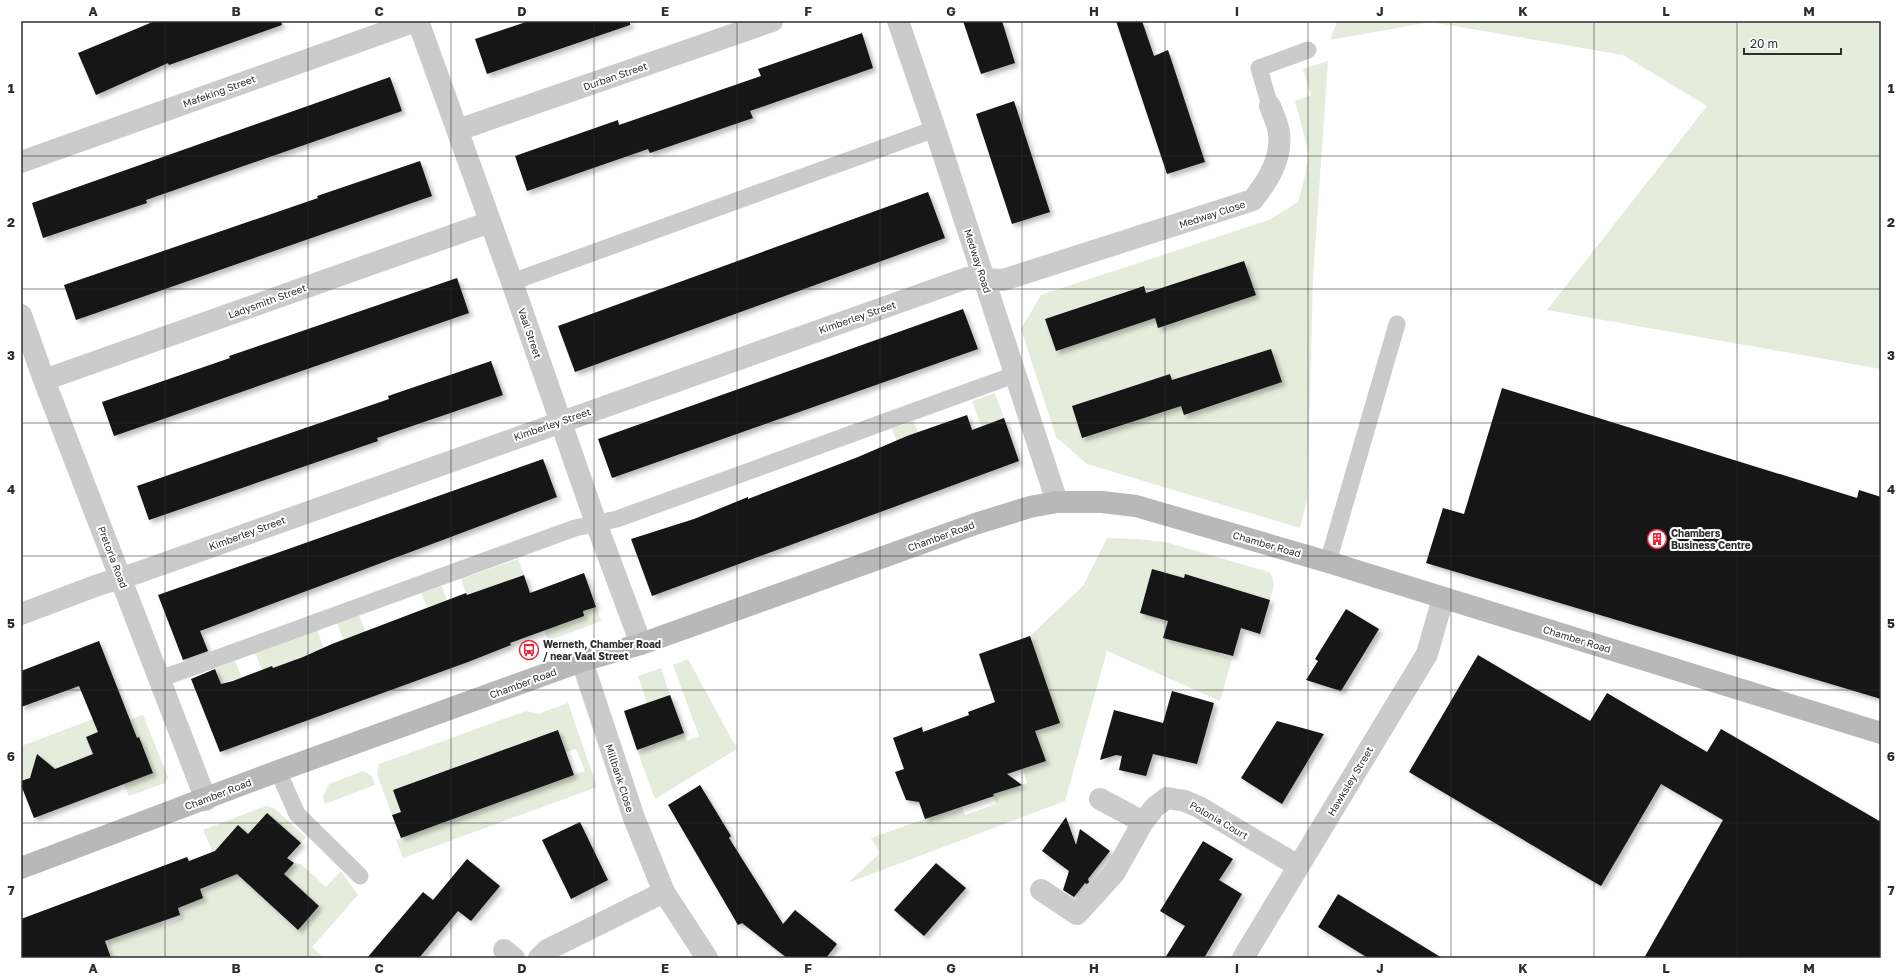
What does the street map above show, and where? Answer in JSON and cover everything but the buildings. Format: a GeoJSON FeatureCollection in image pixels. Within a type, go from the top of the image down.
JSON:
{"type":"FeatureCollection","features":[{"type":"Feature","properties":{"kind":"street","name":"Vaal Street"},"geometry":{"type":"LineString","coordinates":[[417,21],[458,130],[560,422],[641,644]]}},
{"type":"Feature","properties":{"kind":"street","name":"Mafeking Street"},"geometry":{"type":"LineString","coordinates":[[21,162],[417,21]]}},
{"type":"Feature","properties":{"kind":"street","name":"Durban Street"},"geometry":{"type":"LineString","coordinates":[[458,130],[772,21]]}},
{"type":"Feature","properties":{"kind":"street","name":"Medway Road"},"geometry":{"type":"LineString","coordinates":[[898,21],[935,129],[1014,375],[1057,502]]}},
{"type":"Feature","properties":{"kind":"street","name":"Medway Close"},"geometry":{"type":"LineString","coordinates":[[984,279],[1003,280],[1253,200],[1270,178],[1277,156],[1279,133],[1270,106]]}},
{"type":"Feature","properties":{"kind":"street","name":"Ladysmith Street"},"geometry":{"type":"LineString","coordinates":[[44,380],[490,222]]}},
{"type":"Feature","properties":{"kind":"street","name":"Kimberley Street"},"geometry":{"type":"LineString","coordinates":[[21,614],[98,585],[967,278],[984,279]]}},
{"type":"Feature","properties":{"kind":"street","name":"Pretoria Road"},"geometry":{"type":"LineString","coordinates":[[21,314],[44,380],[206,800]]}},
{"type":"Feature","properties":{"kind":"street","name":"Chamber Road"},"geometry":{"type":"LineString","coordinates":[[21,868],[582,661],[641,644],[975,524],[1030,507],[1057,502],[1102,502],[1136,506],[1328,562],[1881,733]]}},
{"type":"Feature","properties":{"kind":"street","name":"Hawksley Street"},"geometry":{"type":"LineString","coordinates":[[1243,958],[1427,654],[1443,598]]}},
{"type":"Feature","properties":{"kind":"street","name":"Millbank Close"},"geometry":{"type":"LineString","coordinates":[[582,661],[634,818],[664,892],[707,958]]}},
{"type":"Feature","properties":{"kind":"street","name":"Polonia Court"},"geometry":{"type":"LineString","coordinates":[[1041,890],[1077,914],[1116,872],[1143,822],[1155,807],[1167,798],[1185,801],[1199,807],[1298,866]]}},
{"type":"Feature","properties":{"kind":"street"},"geometry":{"type":"LineString","coordinates":[[1100,799],[1143,822]]}},
{"type":"Feature","properties":{"kind":"street"},"geometry":{"type":"LineString","coordinates":[[539,958],[546,950],[664,892]]}},
{"type":"Feature","properties":{"kind":"lane","name":"Medway Close"},"geometry":{"type":"LineString","coordinates":[[1270,106],[1259,68],[1308,50]]}},
{"type":"Feature","properties":{"kind":"lane"},"geometry":{"type":"LineString","coordinates":[[512,282],[935,129]]}},
{"type":"Feature","properties":{"kind":"lane"},"geometry":{"type":"LineString","coordinates":[[1328,562],[1397,324]]}},
{"type":"Feature","properties":{"kind":"lane"},"geometry":{"type":"LineString","coordinates":[[160,679],[575,528],[617,519],[1014,375]]}},
{"type":"Feature","properties":{"kind":"lane"},"geometry":{"type":"LineString","coordinates":[[278,772],[296,814],[360,876]]}},
{"type":"Feature","properties":{"kind":"green space"},"geometry":{"type":"Polygon","coordinates":[[[1337,21],[1881,21],[1881,369],[1547,310],[1707,106],[1623,55],[1431,22],[1330,40],[1337,21]]]}},
{"type":"Feature","properties":{"kind":"green space"},"geometry":{"type":"Polygon","coordinates":[[[1328,61],[1313,278],[1307,500],[1300,528],[1087,464],[1056,437],[1021,329],[1041,295],[1269,220],[1298,202],[1309,154],[1295,101],[1311,95],[1303,69],[1328,61]],[[1244,261],[1146,293],[1143,286],[1045,319],[1056,350],[1155,318],[1158,327],[1256,294],[1244,261]],[[1271,349],[1172,380],[1170,374],[1072,406],[1082,438],[1181,405],[1185,415],[1282,382],[1271,349]]]}},
{"type":"Feature","properties":{"kind":"green space"},"geometry":{"type":"Polygon","coordinates":[[[995,393],[1004,418],[981,426],[972,401],[995,393]]]}},
{"type":"Feature","properties":{"kind":"green space"},"geometry":{"type":"Polygon","coordinates":[[[914,421],[923,447],[902,455],[892,429],[914,421]]]}},
{"type":"Feature","properties":{"kind":"green space"},"geometry":{"type":"Polygon","coordinates":[[[1107,538],[1165,542],[1269,572],[1274,582],[1270,600],[1243,592],[1215,589],[1217,583],[1186,574],[1184,578],[1152,569],[1140,612],[1168,621],[1163,638],[1176,642],[1183,619],[1225,632],[1219,654],[1232,659],[1220,701],[1107,651],[1065,801],[848,883],[880,853],[871,838],[947,811],[956,791],[965,815],[996,804],[988,781],[1000,776],[1005,790],[1027,783],[1023,769],[1045,761],[1035,731],[1060,722],[1030,636],[1083,586],[1107,538]]]}},
{"type":"Feature","properties":{"kind":"green space"},"geometry":{"type":"Polygon","coordinates":[[[518,559],[524,575],[506,581],[511,596],[500,600],[515,641],[510,643],[495,602],[467,595],[461,579],[518,559]]]}},
{"type":"Feature","properties":{"kind":"green space"},"geometry":{"type":"Polygon","coordinates":[[[442,586],[453,618],[445,621],[439,603],[427,607],[421,593],[442,586]]]}},
{"type":"Feature","properties":{"kind":"green space"},"geometry":{"type":"Polygon","coordinates":[[[596,607],[601,621],[548,641],[544,630],[584,616],[583,611],[596,607]]]}},
{"type":"Feature","properties":{"kind":"green space"},"geometry":{"type":"Polygon","coordinates":[[[359,615],[372,648],[362,651],[355,635],[343,639],[337,623],[359,615]]]}},
{"type":"Feature","properties":{"kind":"green space"},"geometry":{"type":"Polygon","coordinates":[[[317,630],[329,663],[313,652],[293,661],[298,674],[278,682],[272,666],[262,670],[255,653],[317,630]]]}},
{"type":"Feature","properties":{"kind":"green space"},"geometry":{"type":"Polygon","coordinates":[[[688,659],[737,749],[655,799],[637,750],[684,733],[687,741],[699,736],[673,665],[688,659]]]}},
{"type":"Feature","properties":{"kind":"green space"},"geometry":{"type":"Polygon","coordinates":[[[235,661],[248,692],[239,696],[233,680],[221,684],[215,668],[235,661]]]}},
{"type":"Feature","properties":{"kind":"green space"},"geometry":{"type":"Polygon","coordinates":[[[661,668],[670,695],[647,703],[638,676],[661,668]]]}},
{"type":"Feature","properties":{"kind":"green space"},"geometry":{"type":"Polygon","coordinates":[[[568,703],[597,787],[403,858],[396,840],[585,771],[576,749],[566,752],[558,730],[516,745],[524,767],[506,774],[497,752],[455,767],[463,789],[444,796],[435,774],[393,790],[401,812],[392,815],[377,774],[379,764],[526,711],[538,714],[568,703]]]}},
{"type":"Feature","properties":{"kind":"green space"},"geometry":{"type":"Polygon","coordinates":[[[143,715],[168,777],[165,783],[129,796],[124,784],[153,773],[139,737],[110,748],[103,730],[86,737],[93,754],[50,771],[43,758],[35,760],[38,775],[21,781],[21,746],[99,717],[126,721],[143,715]]]}},
{"type":"Feature","properties":{"kind":"green space"},"geometry":{"type":"Polygon","coordinates":[[[363,771],[372,776],[375,785],[325,804],[323,796],[329,784],[363,771]]]}},
{"type":"Feature","properties":{"kind":"green space"},"geometry":{"type":"Polygon","coordinates":[[[266,806],[274,808],[306,837],[301,843],[267,813],[248,834],[266,869],[251,887],[297,930],[319,906],[284,874],[294,863],[301,864],[326,887],[341,871],[358,895],[312,947],[324,958],[111,958],[107,939],[109,925],[114,938],[127,934],[122,919],[156,905],[164,926],[182,918],[174,899],[214,883],[203,855],[213,852],[203,830],[266,806]]]}},
{"type":"Feature","properties":{"kind":"place","name":"Chambers Business Centre"},"geometry":{"type":"Point","coordinates":[1657,539]}},
{"type":"Feature","properties":{"kind":"place","name":"Werneth, Chamber Road / near Vaal Street"},"geometry":{"type":"Point","coordinates":[529,650]}}]}
